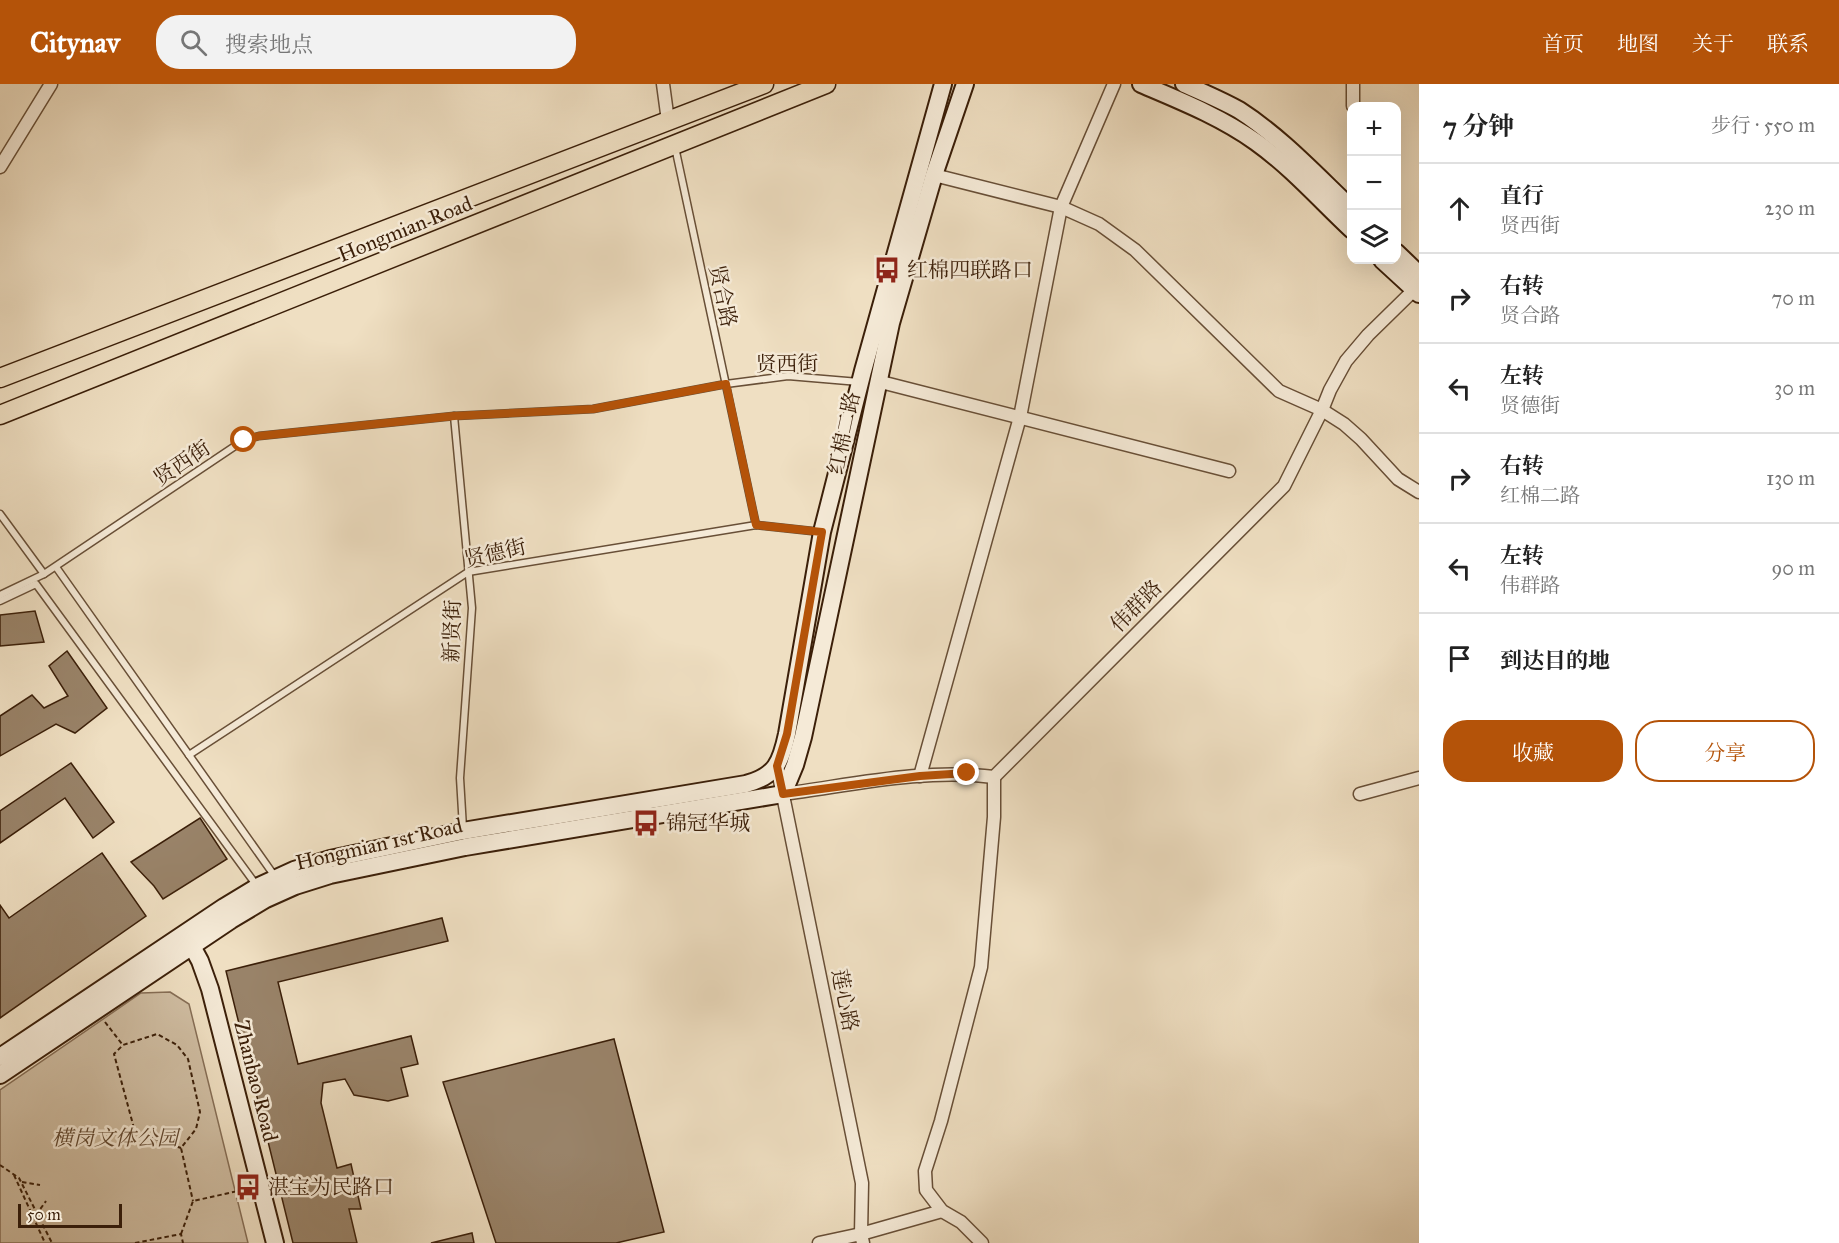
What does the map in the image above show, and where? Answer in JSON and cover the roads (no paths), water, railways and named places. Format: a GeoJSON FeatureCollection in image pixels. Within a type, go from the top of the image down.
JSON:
{"type":"FeatureCollection","features":[{"type":"Feature","properties":{"kind":"main road","name":"Hongmian Road"},"geometry":{"type":"LineString","coordinates":[[0,378],[764,84]]}},
{"type":"Feature","properties":{"kind":"main road","name":"Hongmian Road"},"geometry":{"type":"LineString","coordinates":[[0,415],[826,84]]}},
{"type":"Feature","properties":{"kind":"main road","name":"红棉二路"},"geometry":{"type":"LineString","coordinates":[[783,794],[795,765],[803,736],[869,382],[943,84]]}},
{"type":"Feature","properties":{"kind":"main road","name":"红棉二路"},"geometry":{"type":"LineString","coordinates":[[777,766],[787,734],[822,532],[869,382],[891,323],[934,175],[965,84]]}},
{"type":"Feature","properties":{"kind":"main road"},"geometry":{"type":"LineString","coordinates":[[1141,84],[1206,112],[1258,143],[1347,225]]}},
{"type":"Feature","properties":{"kind":"main road"},"geometry":{"type":"LineString","coordinates":[[1184,84],[1238,110],[1261,126],[1347,204]]}},
{"type":"Feature","properties":{"kind":"main road"},"geometry":{"type":"LineString","coordinates":[[1401,260],[1418,286]]}},
{"type":"Feature","properties":{"kind":"main road"},"geometry":{"type":"LineString","coordinates":[[1388,264],[1418,286]]}},
{"type":"Feature","properties":{"kind":"main road","name":"Hongmian 1st Road"},"geometry":{"type":"LineString","coordinates":[[0,1057],[189,939],[295,886],[464,839],[746,784],[768,775],[777,766]]}},
{"type":"Feature","properties":{"kind":"main road","name":"Hongmian 1st Road"},"geometry":{"type":"LineString","coordinates":[[0,1076],[96,1011],[257,887],[276,878],[330,859],[783,794]]}},
{"type":"Feature","properties":{"kind":"main road","name":"Zhanbao Road"},"geometry":{"type":"LineString","coordinates":[[189,939],[210,989],[275,1243]]}},
{"type":"Feature","properties":{"kind":"street"},"geometry":{"type":"LineString","coordinates":[[0,167],[51,84]]}},
{"type":"Feature","properties":{"kind":"street"},"geometry":{"type":"LineString","coordinates":[[663,84],[668,121]]}},
{"type":"Feature","properties":{"kind":"street"},"geometry":{"type":"LineString","coordinates":[[920,776],[1020,417],[1061,207],[1114,84]]}},
{"type":"Feature","properties":{"kind":"street"},"geometry":{"type":"LineString","coordinates":[[1353,84],[1353,102]]}},
{"type":"Feature","properties":{"kind":"street"},"geometry":{"type":"LineString","coordinates":[[934,175],[1061,207],[1099,225],[1134,250],[1279,391],[1322,410],[1344,424],[1398,479],[1419,492]]}},
{"type":"Feature","properties":{"kind":"street","name":"伟群路"},"geometry":{"type":"LineString","coordinates":[[994,777],[1284,486],[1346,361],[1368,335],[1418,286]]}},
{"type":"Feature","properties":{"kind":"street"},"geometry":{"type":"LineString","coordinates":[[869,382],[1020,417],[1229,471]]}},
{"type":"Feature","properties":{"kind":"street","name":"莲心路"},"geometry":{"type":"LineString","coordinates":[[777,766],[862,1183],[862,1239]]}},
{"type":"Feature","properties":{"kind":"street"},"geometry":{"type":"LineString","coordinates":[[783,794],[920,776],[967,773],[994,777],[994,817],[981,967],[941,1121],[925,1172],[926,1190],[942,1211],[961,1222],[982,1243]]}},
{"type":"Feature","properties":{"kind":"street"},"geometry":{"type":"LineString","coordinates":[[1360,794],[1419,778]]}},
{"type":"Feature","properties":{"kind":"street"},"geometry":{"type":"LineString","coordinates":[[819,1243],[862,1239],[942,1211]]}},
{"type":"Feature","properties":{"kind":"lane","name":"贤合路"},"geometry":{"type":"LineString","coordinates":[[675,145],[756,525]]}},
{"type":"Feature","properties":{"kind":"lane","name":"贤西街"},"geometry":{"type":"LineString","coordinates":[[0,595],[56,567],[244,440],[259,436],[454,416],[593,409],[726,384],[788,376],[869,382]]}},
{"type":"Feature","properties":{"kind":"lane","name":"新贤街"},"geometry":{"type":"LineString","coordinates":[[454,416],[472,608],[460,778],[464,839]]}},
{"type":"Feature","properties":{"kind":"lane"},"geometry":{"type":"LineString","coordinates":[[0,514],[44,574]]}},
{"type":"Feature","properties":{"kind":"lane","name":"贤德街"},"geometry":{"type":"LineString","coordinates":[[189,755],[468,572],[756,525],[822,532]]}},
{"type":"Feature","properties":{"kind":"lane"},"geometry":{"type":"LineString","coordinates":[[56,567],[276,878]]}},
{"type":"Feature","properties":{"kind":"lane"},"geometry":{"type":"LineString","coordinates":[[0,601],[36,584],[257,887]]}},
{"type":"Feature","properties":{"kind":"place","name":"红棉四联路口"},"geometry":{"type":"Point","coordinates":[887,270]}},
{"type":"Feature","properties":{"kind":"place","name":"锦冠华城"},"geometry":{"type":"Point","coordinates":[646,823]}},
{"type":"Feature","properties":{"kind":"place","name":"湛宝为民路口"},"geometry":{"type":"Point","coordinates":[248,1187]}},
{"type":"Feature","properties":{"kind":"park label","name":"横岗文体公园"},"geometry":{"type":"Point","coordinates":[115,1138]}}]}
